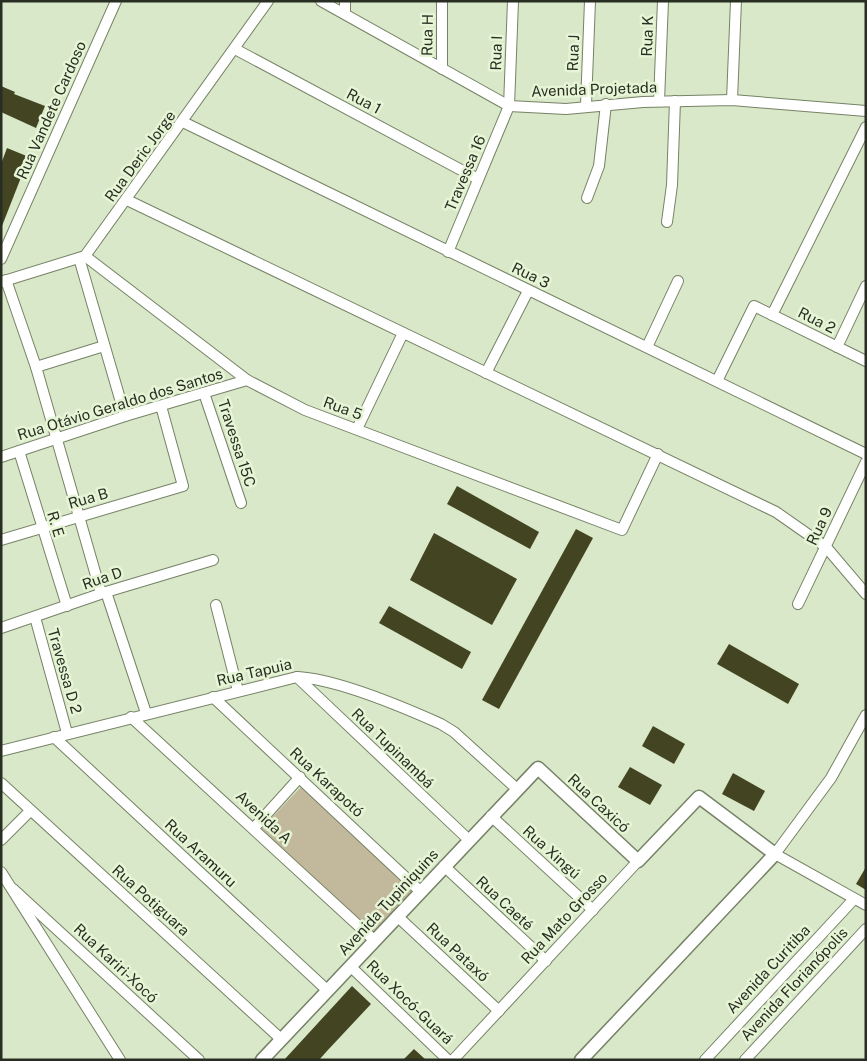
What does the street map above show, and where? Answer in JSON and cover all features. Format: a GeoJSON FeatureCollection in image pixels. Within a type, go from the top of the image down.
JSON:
{"type":"FeatureCollection","features":[{"type":"Feature","properties":{"kind":"street","name":"Rua Vandete Cardoso"},"geometry":{"type":"LineString","coordinates":[[1,259],[116,1]]}},
{"type":"Feature","properties":{"kind":"street","name":"Rua Deric Jorge"},"geometry":{"type":"LineString","coordinates":[[82,257],[127,200],[268,1]]}},
{"type":"Feature","properties":{"kind":"street","name":"Avenida Projetada"},"geometry":{"type":"LineString","coordinates":[[321,1],[509,106],[566,109],[586,105],[659,101],[732,100],[866,111]]}},
{"type":"Feature","properties":{"kind":"street"},"geometry":{"type":"LineString","coordinates":[[345,1],[345,14]]}},
{"type":"Feature","properties":{"kind":"street","name":"Rua H"},"geometry":{"type":"LineString","coordinates":[[442,1],[442,69]]}},
{"type":"Feature","properties":{"kind":"street","name":"Rua I"},"geometry":{"type":"LineString","coordinates":[[509,106],[513,1]]}},
{"type":"Feature","properties":{"kind":"street","name":"Rua J"},"geometry":{"type":"LineString","coordinates":[[586,105],[590,1]]}},
{"type":"Feature","properties":{"kind":"street","name":"Rua K"},"geometry":{"type":"LineString","coordinates":[[659,101],[663,1]]}},
{"type":"Feature","properties":{"kind":"street"},"geometry":{"type":"LineString","coordinates":[[732,100],[736,1]]}},
{"type":"Feature","properties":{"kind":"street","name":"Rua 1"},"geometry":{"type":"LineString","coordinates":[[235,48],[478,179]]}},
{"type":"Feature","properties":{"kind":"street"},"geometry":{"type":"LineString","coordinates":[[667,222],[672,185],[675,101]]}},
{"type":"Feature","properties":{"kind":"street"},"geometry":{"type":"LineString","coordinates":[[587,198],[599,166],[606,104]]}},
{"type":"Feature","properties":{"kind":"street","name":"Travessa 16"},"geometry":{"type":"LineString","coordinates":[[448,252],[509,106]]}},
{"type":"Feature","properties":{"kind":"street","name":"Rua 3"},"geometry":{"type":"LineString","coordinates":[[183,122],[866,454]]}},
{"type":"Feature","properties":{"kind":"street"},"geometry":{"type":"LineString","coordinates":[[772,314],[866,127]]}},
{"type":"Feature","properties":{"kind":"street"},"geometry":{"type":"LineString","coordinates":[[127,200],[776,512],[826,547],[866,594]]}},
{"type":"Feature","properties":{"kind":"street"},"geometry":{"type":"LineString","coordinates":[[125,416],[104,346],[82,257],[4,281],[36,367],[104,592],[146,713]]}},
{"type":"Feature","properties":{"kind":"street","name":"Rua 5"},"geometry":{"type":"LineString","coordinates":[[82,257],[248,380],[305,410],[622,530],[658,454]]}},
{"type":"Feature","properties":{"kind":"street"},"geometry":{"type":"LineString","coordinates":[[647,348],[678,282]]}},
{"type":"Feature","properties":{"kind":"street"},"geometry":{"type":"LineString","coordinates":[[837,347],[866,286]]}},
{"type":"Feature","properties":{"kind":"street"},"geometry":{"type":"LineString","coordinates":[[486,373],[528,291]]}},
{"type":"Feature","properties":{"kind":"street","name":"Rua 2"},"geometry":{"type":"LineString","coordinates":[[717,381],[754,306],[866,361]]}},
{"type":"Feature","properties":{"kind":"street"},"geometry":{"type":"LineString","coordinates":[[357,429],[403,333]]}},
{"type":"Feature","properties":{"kind":"street"},"geometry":{"type":"LineString","coordinates":[[36,367],[104,346]]}},
{"type":"Feature","properties":{"kind":"street","name":"Rua Otávio Geraldo dos Santos"},"geometry":{"type":"LineString","coordinates":[[1,457],[125,416],[248,380]]}},
{"type":"Feature","properties":{"kind":"street","name":"Travessa 15C"},"geometry":{"type":"LineString","coordinates":[[204,393],[241,503]]}},
{"type":"Feature","properties":{"kind":"street","name":"Rua B"},"geometry":{"type":"LineString","coordinates":[[1,540],[41,526],[183,486],[161,406]]}},
{"type":"Feature","properties":{"kind":"street","name":"R. E"},"geometry":{"type":"LineString","coordinates":[[19,451],[66,606]]}},
{"type":"Feature","properties":{"kind":"street","name":"Rua 9"},"geometry":{"type":"LineString","coordinates":[[798,604],[866,462]]}},
{"type":"Feature","properties":{"kind":"street","name":"Rua D"},"geometry":{"type":"LineString","coordinates":[[1,628],[104,592],[213,560]]}},
{"type":"Feature","properties":{"kind":"street"},"geometry":{"type":"LineString","coordinates":[[216,605],[238,691]]}},
{"type":"Feature","properties":{"kind":"street","name":"Travessa D 2"},"geometry":{"type":"LineString","coordinates":[[35,617],[67,733]]}},
{"type":"Feature","properties":{"kind":"street","name":"Rua Tapuia"},"geometry":{"type":"LineString","coordinates":[[1,751],[297,676],[334,683],[450,726],[517,788]]}},
{"type":"Feature","properties":{"kind":"street","name":"Rua Tupinambá"},"geometry":{"type":"LineString","coordinates":[[297,676],[469,840]]}},
{"type":"Feature","properties":{"kind":"street","name":"Rua Karapotó"},"geometry":{"type":"LineString","coordinates":[[213,697],[420,891]]}},
{"type":"Feature","properties":{"kind":"street"},"geometry":{"type":"LineString","coordinates":[[581,1060],[775,854],[831,778],[866,714]]}},
{"type":"Feature","properties":{"kind":"street","name":"Avenida A"},"geometry":{"type":"LineString","coordinates":[[131,717],[374,940]]}},
{"type":"Feature","properties":{"kind":"street","name":"Rua Aramuru"},"geometry":{"type":"LineString","coordinates":[[54,737],[328,990]]}},
{"type":"Feature","properties":{"kind":"street","name":"Avenida Tupiniquins"},"geometry":{"type":"LineString","coordinates":[[262,1060],[517,788],[538,768]]}},
{"type":"Feature","properties":{"kind":"street","name":"Rua Caxicó"},"geometry":{"type":"LineString","coordinates":[[538,768],[638,861]]}},
{"type":"Feature","properties":{"kind":"street"},"geometry":{"type":"LineString","coordinates":[[254,828],[300,777]]}},
{"type":"Feature","properties":{"kind":"street","name":"Rua Potiguara"},"geometry":{"type":"LineString","coordinates":[[1,783],[281,1039]]}},
{"type":"Feature","properties":{"kind":"street","name":"Rua Mato Grosso"},"geometry":{"type":"LineString","coordinates":[[453,1060],[698,797],[775,854]]}},
{"type":"Feature","properties":{"kind":"street"},"geometry":{"type":"LineString","coordinates":[[1,840],[30,811]]}},
{"type":"Feature","properties":{"kind":"street","name":"Rua Xingú"},"geometry":{"type":"LineString","coordinates":[[491,816],[593,910]]}},
{"type":"Feature","properties":{"kind":"street"},"geometry":{"type":"LineString","coordinates":[[775,854],[866,905]]}},
{"type":"Feature","properties":{"kind":"street","name":"Rua Caeté"},"geometry":{"type":"LineString","coordinates":[[444,866],[546,962]]}},
{"type":"Feature","properties":{"kind":"street"},"geometry":{"type":"LineString","coordinates":[[1,872],[120,1060]]}},
{"type":"Feature","properties":{"kind":"street","name":"Rua Kariri-Xocó"},"geometry":{"type":"LineString","coordinates":[[13,889],[199,1060]]}},
{"type":"Feature","properties":{"kind":"street","name":"Avenida Curitiba"},"geometry":{"type":"LineString","coordinates":[[705,1060],[854,899]]}},
{"type":"Feature","properties":{"kind":"street","name":"Rua Pataxó"},"geometry":{"type":"LineString","coordinates":[[398,916],[499,1011]]}},
{"type":"Feature","properties":{"kind":"street","name":"Avenida Florianópolis"},"geometry":{"type":"LineString","coordinates":[[745,1060],[866,929]]}},
{"type":"Feature","properties":{"kind":"street","name":"Rua Xocó-Guará"},"geometry":{"type":"LineString","coordinates":[[350,966],[448,1060]]}},
{"type":"Feature","properties":{"kind":"shaded area"},"geometry":{"type":"Polygon","coordinates":[[[303,785],[414,891],[375,933],[261,829],[303,785]]]}},
{"type":"Feature","properties":{"kind":"building"},"geometry":{"type":"Polygon","coordinates":[[[1,86],[15,92],[14,94],[45,106],[36,128],[1,112],[1,86]]]}},
{"type":"Feature","properties":{"kind":"building"},"geometry":{"type":"Polygon","coordinates":[[[7,148],[29,157],[2,226],[1,164],[7,148]]]}},
{"type":"Feature","properties":{"kind":"building"},"geometry":{"type":"Polygon","coordinates":[[[457,486],[539,532],[530,549],[447,504],[457,486]]]}},
{"type":"Feature","properties":{"kind":"building"},"geometry":{"type":"Polygon","coordinates":[[[576,529],[593,538],[499,709],[482,700],[576,529]]]}},
{"type":"Feature","properties":{"kind":"building"},"geometry":{"type":"Polygon","coordinates":[[[434,533],[517,579],[492,625],[410,580],[434,533]]]}},
{"type":"Feature","properties":{"kind":"building"},"geometry":{"type":"Polygon","coordinates":[[[389,606],[471,652],[462,669],[379,623],[389,606]]]}},
{"type":"Feature","properties":{"kind":"building"},"geometry":{"type":"Polygon","coordinates":[[[729,644],[799,684],[788,704],[717,664],[729,644]]]}},
{"type":"Feature","properties":{"kind":"building"},"geometry":{"type":"Polygon","coordinates":[[[653,726],[685,744],[674,764],[642,746],[653,726]]]}},
{"type":"Feature","properties":{"kind":"building"},"geometry":{"type":"Polygon","coordinates":[[[630,767],[662,785],[650,805],[618,787],[630,767]]]}},
{"type":"Feature","properties":{"kind":"building"},"geometry":{"type":"Polygon","coordinates":[[[733,773],[765,791],[754,811],[722,794],[733,773]]]}},
{"type":"Feature","properties":{"kind":"building"},"geometry":{"type":"Polygon","coordinates":[[[866,867],[866,890],[856,884],[866,867]]]}},
{"type":"Feature","properties":{"kind":"building"},"geometry":{"type":"Polygon","coordinates":[[[352,986],[371,1004],[319,1060],[284,1060],[352,986]]]}},
{"type":"Feature","properties":{"kind":"building"},"geometry":{"type":"Polygon","coordinates":[[[414,1049],[426,1060],[403,1060],[414,1049]]]}}]}
